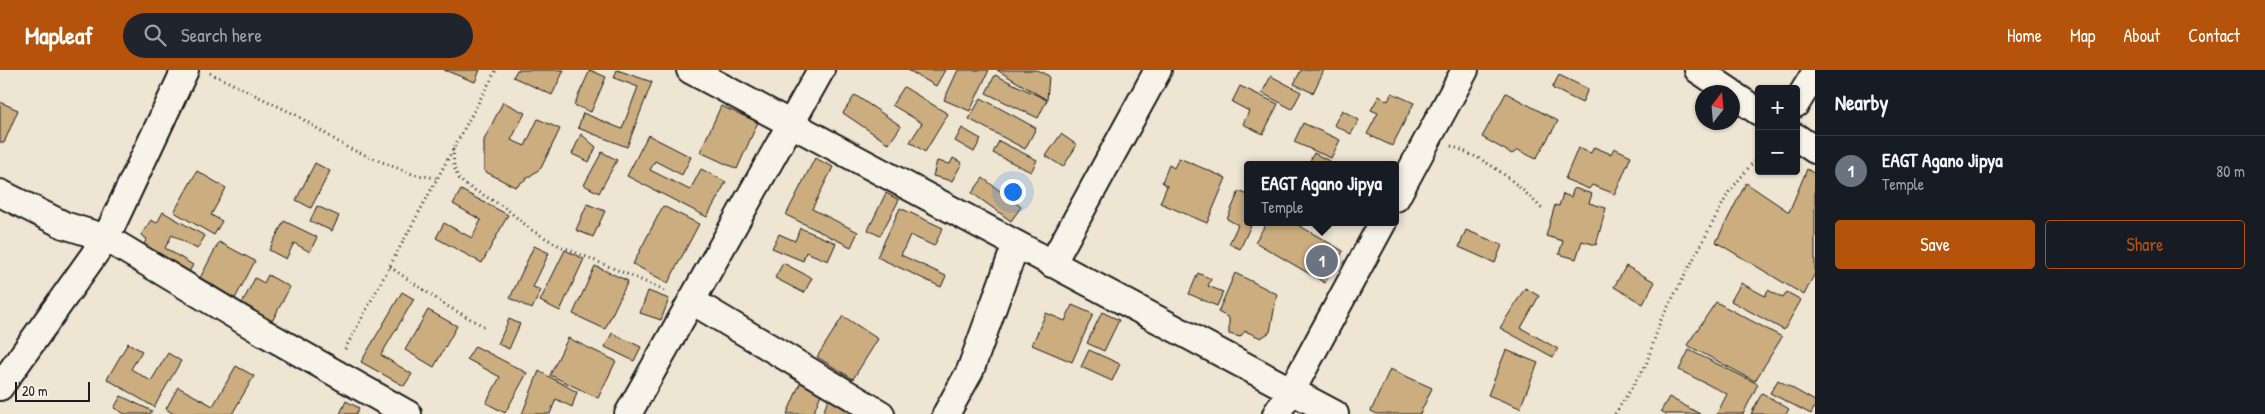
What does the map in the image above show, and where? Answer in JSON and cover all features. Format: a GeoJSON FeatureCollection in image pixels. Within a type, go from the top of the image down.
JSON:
{"type":"FeatureCollection","features":[{"type":"Feature","properties":{"kind":"street"},"geometry":{"type":"LineString","coordinates":[[0,387],[106,238],[185,70]]}},
{"type":"Feature","properties":{"kind":"street"},"geometry":{"type":"LineString","coordinates":[[690,70],[789,125],[1335,414]]}},
{"type":"Feature","properties":{"kind":"street"},"geometry":{"type":"LineString","coordinates":[[628,414],[821,70]]}},
{"type":"Feature","properties":{"kind":"street"},"geometry":{"type":"LineString","coordinates":[[1052,264],[1158,70]]}},
{"type":"Feature","properties":{"kind":"street"},"geometry":{"type":"LineString","coordinates":[[1399,192],[1465,70]]}},
{"type":"Feature","properties":{"kind":"street"},"geometry":{"type":"LineString","coordinates":[[1698,70],[1720,85]]}},
{"type":"Feature","properties":{"kind":"street"},"geometry":{"type":"LineString","coordinates":[[1800,97],[1815,72]]}},
{"type":"Feature","properties":{"kind":"street"},"geometry":{"type":"LineString","coordinates":[[1740,99],[1755,109]]}},
{"type":"Feature","properties":{"kind":"street"},"geometry":{"type":"LineString","coordinates":[[1800,140],[1815,150]]}},
{"type":"Feature","properties":{"kind":"street"},"geometry":{"type":"LineString","coordinates":[[0,193],[64,225],[106,238],[408,414]]}},
{"type":"Feature","properties":{"kind":"street"},"geometry":{"type":"LineString","coordinates":[[1276,414],[1292,390],[1381,226]]}},
{"type":"Feature","properties":{"kind":"street"},"geometry":{"type":"LineString","coordinates":[[946,414],[970,372],[1016,244]]}},
{"type":"Feature","properties":{"kind":"street"},"geometry":{"type":"LineString","coordinates":[[692,301],[881,414]]}},
{"type":"Feature","properties":{"kind":"path"},"geometry":{"type":"LineString","coordinates":[[205,70],[296,115],[348,148],[412,174],[436,178]]}},
{"type":"Feature","properties":{"kind":"path"},"geometry":{"type":"LineString","coordinates":[[340,376],[342,355],[351,336],[390,268],[436,178],[496,70]]}},
{"type":"Feature","properties":{"kind":"path"},"geometry":{"type":"LineString","coordinates":[[1426,142],[1446,144],[1479,156],[1519,185],[1542,210]]}},
{"type":"Feature","properties":{"kind":"path"},"geometry":{"type":"LineString","coordinates":[[453,148],[454,168],[464,184],[504,207],[533,231],[558,245],[692,301]]}},
{"type":"Feature","properties":{"kind":"path"},"geometry":{"type":"LineString","coordinates":[[1615,414],[1646,364],[1660,322],[1729,192],[1755,161]]}},
{"type":"Feature","properties":{"kind":"path"},"geometry":{"type":"LineString","coordinates":[[390,268],[447,306],[487,328]]}},
{"type":"Feature","properties":{"kind":"building"},"geometry":{"type":"Polygon","coordinates":[[[444,70],[480,70],[475,82],[444,70]]]}},
{"type":"Feature","properties":{"kind":"building"},"geometry":{"type":"Polygon","coordinates":[[[517,70],[564,70],[552,95],[513,77],[517,70]]]}},
{"type":"Feature","properties":{"kind":"building"},"geometry":{"type":"Polygon","coordinates":[[[590,70],[606,77],[591,112],[574,105],[590,70]]]}},
{"type":"Feature","properties":{"kind":"building"},"geometry":{"type":"Polygon","coordinates":[[[617,70],[652,82],[627,147],[578,128],[583,113],[622,129],[638,87],[614,78],[617,70]]]}},
{"type":"Feature","properties":{"kind":"building"},"geometry":{"type":"Polygon","coordinates":[[[908,70],[945,70],[936,86],[908,70]]]}},
{"type":"Feature","properties":{"kind":"building"},"geometry":{"type":"Polygon","coordinates":[[[958,70],[989,70],[970,111],[944,100],[958,70]]]}},
{"type":"Feature","properties":{"kind":"building"},"geometry":{"type":"Polygon","coordinates":[[[997,70],[1037,70],[1049,76],[1047,100],[997,70]]]}},
{"type":"Feature","properties":{"kind":"building"},"geometry":{"type":"Polygon","coordinates":[[[1301,70],[1324,70],[1313,93],[1294,84],[1301,70]]]}},
{"type":"Feature","properties":{"kind":"building"},"geometry":{"type":"Polygon","coordinates":[[[995,75],[1047,100],[1038,118],[986,93],[995,75]]]}},
{"type":"Feature","properties":{"kind":"building"},"geometry":{"type":"Polygon","coordinates":[[[1559,75],[1588,89],[1582,103],[1552,88],[1559,75]]]}},
{"type":"Feature","properties":{"kind":"building"},"geometry":{"type":"Polygon","coordinates":[[[1271,76],[1301,92],[1292,109],[1262,93],[1271,76]]]}},
{"type":"Feature","properties":{"kind":"building"},"geometry":{"type":"Polygon","coordinates":[[[1240,86],[1278,104],[1263,134],[1243,124],[1249,111],[1232,102],[1240,86]]]}},
{"type":"Feature","properties":{"kind":"building"},"geometry":{"type":"Polygon","coordinates":[[[904,87],[948,114],[925,152],[910,142],[922,123],[892,105],[904,87]]]}},
{"type":"Feature","properties":{"kind":"building"},"geometry":{"type":"Polygon","coordinates":[[[1392,93],[1414,103],[1392,146],[1367,134],[1378,113],[1371,110],[1379,96],[1388,101],[1392,93]]]}},
{"type":"Feature","properties":{"kind":"building"},"geometry":{"type":"Polygon","coordinates":[[[1506,93],[1558,121],[1536,159],[1518,150],[1512,154],[1482,137],[1506,93]]]}},
{"type":"Feature","properties":{"kind":"building"},"geometry":{"type":"Polygon","coordinates":[[[855,95],[901,126],[889,144],[843,113],[855,95]]]}},
{"type":"Feature","properties":{"kind":"building"},"geometry":{"type":"Polygon","coordinates":[[[981,98],[1036,128],[1025,149],[969,119],[981,98]]]}},
{"type":"Feature","properties":{"kind":"building"},"geometry":{"type":"Polygon","coordinates":[[[0,102],[18,110],[4,143],[0,142],[0,102]]]}},
{"type":"Feature","properties":{"kind":"building"},"geometry":{"type":"Polygon","coordinates":[[[503,102],[525,113],[511,140],[525,146],[538,119],[560,129],[541,168],[515,187],[484,171],[484,140],[503,102]]]}},
{"type":"Feature","properties":{"kind":"building"},"geometry":{"type":"Polygon","coordinates":[[[721,106],[758,122],[737,169],[700,152],[721,106]]]}},
{"type":"Feature","properties":{"kind":"building"},"geometry":{"type":"Polygon","coordinates":[[[1342,110],[1359,120],[1351,134],[1334,125],[1342,110]]]}},
{"type":"Feature","properties":{"kind":"building"},"geometry":{"type":"Polygon","coordinates":[[[1303,123],[1340,140],[1331,158],[1294,142],[1303,123]]]}},
{"type":"Feature","properties":{"kind":"building"},"geometry":{"type":"Polygon","coordinates":[[[962,128],[981,139],[974,152],[955,141],[962,128]]]}},
{"type":"Feature","properties":{"kind":"building"},"geometry":{"type":"Polygon","coordinates":[[[581,134],[596,147],[589,162],[572,154],[581,134]]]}},
{"type":"Feature","properties":{"kind":"building"},"geometry":{"type":"Polygon","coordinates":[[[1061,134],[1077,145],[1063,167],[1046,156],[1061,134]]]}},
{"type":"Feature","properties":{"kind":"building"},"geometry":{"type":"Polygon","coordinates":[[[648,135],[691,157],[682,175],[655,161],[650,170],[690,190],[701,169],[726,182],[707,217],[627,176],[648,135]]]}},
{"type":"Feature","properties":{"kind":"building"},"geometry":{"type":"Polygon","coordinates":[[[999,141],[1037,160],[1031,172],[993,153],[999,141]]]}},
{"type":"Feature","properties":{"kind":"building"},"geometry":{"type":"Polygon","coordinates":[[[1594,147],[1611,154],[1614,148],[1631,156],[1615,194],[1592,185],[1589,189],[1565,179],[1578,148],[1591,153],[1594,147]]]}},
{"type":"Feature","properties":{"kind":"building"},"geometry":{"type":"Polygon","coordinates":[[[602,152],[617,160],[599,193],[584,185],[602,152]]]}},
{"type":"Feature","properties":{"kind":"building"},"geometry":{"type":"Polygon","coordinates":[[[1314,153],[1329,161],[1310,161],[1314,153]]]}},
{"type":"Feature","properties":{"kind":"building"},"geometry":{"type":"Polygon","coordinates":[[[815,158],[833,167],[812,209],[858,232],[851,247],[786,215],[815,158]]]}},
{"type":"Feature","properties":{"kind":"building"},"geometry":{"type":"Polygon","coordinates":[[[953,158],[962,163],[952,181],[933,176],[937,161],[950,164],[953,158]]]}},
{"type":"Feature","properties":{"kind":"building"},"geometry":{"type":"Polygon","coordinates":[[[1179,158],[1226,178],[1207,223],[1160,203],[1167,186],[1162,182],[1169,165],[1174,168],[1179,158]]]}},
{"type":"Feature","properties":{"kind":"building"},"geometry":{"type":"Polygon","coordinates":[[[315,163],[330,171],[311,208],[296,200],[315,163]]]}},
{"type":"Feature","properties":{"kind":"building"},"geometry":{"type":"Polygon","coordinates":[[[1807,169],[1815,174],[1815,273],[1804,295],[1716,242],[1746,183],[1789,212],[1807,169]]]}},
{"type":"Feature","properties":{"kind":"building"},"geometry":{"type":"Polygon","coordinates":[[[197,171],[226,188],[211,215],[222,221],[214,235],[174,212],[197,171]]]}},
{"type":"Feature","properties":{"kind":"building"},"geometry":{"type":"Polygon","coordinates":[[[983,178],[1021,207],[1011,221],[972,193],[983,178]]]}},
{"type":"Feature","properties":{"kind":"building"},"geometry":{"type":"Polygon","coordinates":[[[1574,188],[1592,194],[1589,203],[1606,208],[1596,245],[1582,241],[1576,259],[1559,254],[1563,241],[1546,236],[1555,205],[1559,206],[1563,194],[1571,197],[1574,188]]]}},
{"type":"Feature","properties":{"kind":"building"},"geometry":{"type":"Polygon","coordinates":[[[461,190],[508,215],[482,263],[436,238],[444,223],[472,238],[481,220],[453,204],[461,190]]]}},
{"type":"Feature","properties":{"kind":"building"},"geometry":{"type":"Polygon","coordinates":[[[1239,191],[1244,193],[1244,226],[1251,226],[1240,249],[1229,244],[1238,225],[1227,219],[1239,191]]]}},
{"type":"Feature","properties":{"kind":"building"},"geometry":{"type":"Polygon","coordinates":[[[886,193],[899,200],[880,236],[868,230],[886,193]]]}},
{"type":"Feature","properties":{"kind":"building"},"geometry":{"type":"Polygon","coordinates":[[[587,204],[605,211],[593,237],[576,230],[587,204]]]}},
{"type":"Feature","properties":{"kind":"building"},"geometry":{"type":"Polygon","coordinates":[[[317,206],[339,216],[332,231],[310,221],[317,206]]]}},
{"type":"Feature","properties":{"kind":"building"},"geometry":{"type":"Polygon","coordinates":[[[663,206],[699,224],[668,283],[633,264],[663,206]]]}},
{"type":"Feature","properties":{"kind":"building"},"geometry":{"type":"Polygon","coordinates":[[[900,208],[943,228],[934,246],[910,235],[901,255],[946,276],[941,287],[877,257],[900,208]]]}},
{"type":"Feature","properties":{"kind":"building"},"geometry":{"type":"Polygon","coordinates":[[[163,212],[205,236],[197,249],[172,235],[165,248],[193,265],[186,277],[140,250],[147,239],[141,235],[151,220],[157,223],[163,212]]]}},
{"type":"Feature","properties":{"kind":"building"},"geometry":{"type":"Polygon","coordinates":[[[284,221],[317,237],[310,252],[294,243],[286,259],[269,250],[284,221]]]}},
{"type":"Feature","properties":{"kind":"building"},"geometry":{"type":"Polygon","coordinates":[[[1265,226],[1300,226],[1343,251],[1325,283],[1255,242],[1265,226]]]}},
{"type":"Feature","properties":{"kind":"building"},"geometry":{"type":"Polygon","coordinates":[[[800,228],[836,243],[828,261],[806,252],[803,261],[772,248],[779,234],[795,241],[800,228]]]}},
{"type":"Feature","properties":{"kind":"building"},"geometry":{"type":"Polygon","coordinates":[[[1466,230],[1502,245],[1495,263],[1459,247],[1466,230]]]}},
{"type":"Feature","properties":{"kind":"building"},"geometry":{"type":"Polygon","coordinates":[[[219,242],[255,261],[231,306],[211,295],[216,287],[200,278],[219,242]]]}},
{"type":"Feature","properties":{"kind":"building"},"geometry":{"type":"Polygon","coordinates":[[[534,246],[549,253],[533,287],[541,290],[532,309],[510,298],[534,246]]]}},
{"type":"Feature","properties":{"kind":"building"},"geometry":{"type":"Polygon","coordinates":[[[565,250],[584,259],[560,311],[540,301],[565,250]]]}},
{"type":"Feature","properties":{"kind":"building"},"geometry":{"type":"Polygon","coordinates":[[[783,263],[812,278],[804,293],[775,278],[783,263]]]}},
{"type":"Feature","properties":{"kind":"building"},"geometry":{"type":"Polygon","coordinates":[[[595,266],[628,281],[605,329],[573,314],[595,266]]]}},
{"type":"Feature","properties":{"kind":"building"},"geometry":{"type":"Polygon","coordinates":[[[1626,266],[1655,282],[1643,304],[1614,287],[1626,266]]]}},
{"type":"Feature","properties":{"kind":"building"},"geometry":{"type":"Polygon","coordinates":[[[1198,273],[1211,279],[1208,286],[1223,292],[1217,306],[1189,294],[1198,273]]]}},
{"type":"Feature","properties":{"kind":"building"},"geometry":{"type":"Polygon","coordinates":[[[1235,273],[1277,294],[1270,332],[1261,338],[1245,331],[1240,337],[1229,334],[1229,318],[1218,312],[1235,273]]]}},
{"type":"Feature","properties":{"kind":"building"},"geometry":{"type":"Polygon","coordinates":[[[268,275],[290,287],[268,329],[237,313],[255,278],[264,283],[268,275]]]}},
{"type":"Feature","properties":{"kind":"building"},"geometry":{"type":"Polygon","coordinates":[[[1741,283],[1765,296],[1768,290],[1783,298],[1787,292],[1801,300],[1784,330],[1731,301],[1741,283]]]}},
{"type":"Feature","properties":{"kind":"building"},"geometry":{"type":"Polygon","coordinates":[[[1525,288],[1539,296],[1521,328],[1558,349],[1553,357],[1500,328],[1525,288]]]}},
{"type":"Feature","properties":{"kind":"building"},"geometry":{"type":"Polygon","coordinates":[[[648,291],[669,299],[661,320],[640,313],[648,291]]]}},
{"type":"Feature","properties":{"kind":"building"},"geometry":{"type":"Polygon","coordinates":[[[402,292],[414,299],[381,355],[412,374],[404,386],[361,362],[402,292]]]}},
{"type":"Feature","properties":{"kind":"building"},"geometry":{"type":"Polygon","coordinates":[[[1716,302],[1782,337],[1755,381],[1687,345],[1716,302]]]}},
{"type":"Feature","properties":{"kind":"building"},"geometry":{"type":"Polygon","coordinates":[[[1072,305],[1093,314],[1072,362],[1032,345],[1046,313],[1065,321],[1072,305]]]}},
{"type":"Feature","properties":{"kind":"building"},"geometry":{"type":"Polygon","coordinates":[[[428,310],[457,326],[434,367],[405,350],[428,310]]]}},
{"type":"Feature","properties":{"kind":"building"},"geometry":{"type":"Polygon","coordinates":[[[1102,312],[1119,320],[1104,351],[1087,343],[1102,312]]]}},
{"type":"Feature","properties":{"kind":"building"},"geometry":{"type":"Polygon","coordinates":[[[843,316],[878,339],[853,379],[817,357],[843,316]]]}},
{"type":"Feature","properties":{"kind":"building"},"geometry":{"type":"Polygon","coordinates":[[[509,319],[520,324],[509,349],[498,344],[509,319]]]}},
{"type":"Feature","properties":{"kind":"building"},"geometry":{"type":"Polygon","coordinates":[[[612,333],[641,347],[634,361],[605,347],[612,333]]]}},
{"type":"Feature","properties":{"kind":"building"},"geometry":{"type":"Polygon","coordinates":[[[568,338],[616,361],[598,398],[550,375],[568,338]]]}},
{"type":"Feature","properties":{"kind":"building"},"geometry":{"type":"Polygon","coordinates":[[[128,343],[142,351],[131,369],[151,381],[168,353],[181,361],[154,407],[107,379],[128,343]]]}},
{"type":"Feature","properties":{"kind":"building"},"geometry":{"type":"Polygon","coordinates":[[[475,346],[527,373],[505,413],[486,403],[500,377],[467,359],[475,346]]]}},
{"type":"Feature","properties":{"kind":"building"},"geometry":{"type":"Polygon","coordinates":[[[1089,350],[1120,364],[1112,381],[1081,367],[1089,350]]]}},
{"type":"Feature","properties":{"kind":"building"},"geometry":{"type":"Polygon","coordinates":[[[1506,350],[1538,363],[1520,408],[1488,395],[1506,350]]]}},
{"type":"Feature","properties":{"kind":"building"},"geometry":{"type":"Polygon","coordinates":[[[1689,350],[1758,384],[1743,414],[1717,414],[1727,394],[1679,370],[1689,350]]]}},
{"type":"Feature","properties":{"kind":"building"},"geometry":{"type":"Polygon","coordinates":[[[236,366],[254,376],[232,414],[174,414],[166,409],[178,387],[213,406],[236,366]]]}},
{"type":"Feature","properties":{"kind":"building"},"geometry":{"type":"Polygon","coordinates":[[[1390,369],[1432,388],[1420,414],[1377,414],[1371,411],[1390,369]]]}},
{"type":"Feature","properties":{"kind":"building"},"geometry":{"type":"Polygon","coordinates":[[[539,371],[577,392],[572,407],[556,399],[550,414],[522,414],[539,371]]]}},
{"type":"Feature","properties":{"kind":"building"},"geometry":{"type":"Polygon","coordinates":[[[1778,380],[1815,401],[1811,414],[1770,393],[1778,380]]]}},
{"type":"Feature","properties":{"kind":"building"},"geometry":{"type":"Polygon","coordinates":[[[801,381],[823,389],[813,414],[787,414],[801,381]]]}},
{"type":"Feature","properties":{"kind":"building"},"geometry":{"type":"Polygon","coordinates":[[[1762,393],[1789,409],[1786,414],[1751,414],[1762,393]]]}},
{"type":"Feature","properties":{"kind":"building"},"geometry":{"type":"Polygon","coordinates":[[[121,396],[152,411],[150,414],[125,414],[114,408],[121,396]]]}},
{"type":"Feature","properties":{"kind":"building"},"geometry":{"type":"Polygon","coordinates":[[[1669,397],[1700,414],[1666,414],[1661,411],[1669,397]]]}},
{"type":"Feature","properties":{"kind":"building"},"geometry":{"type":"Polygon","coordinates":[[[829,399],[860,414],[822,414],[829,399]]]}},
{"type":"Feature","properties":{"kind":"building"},"geometry":{"type":"Polygon","coordinates":[[[346,401],[359,408],[356,414],[340,414],[346,401]]]}},
{"type":"Feature","properties":{"kind":"place","name":"EAGT Agano Jipya"},"geometry":{"type":"Point","coordinates":[1322,261]}}]}
